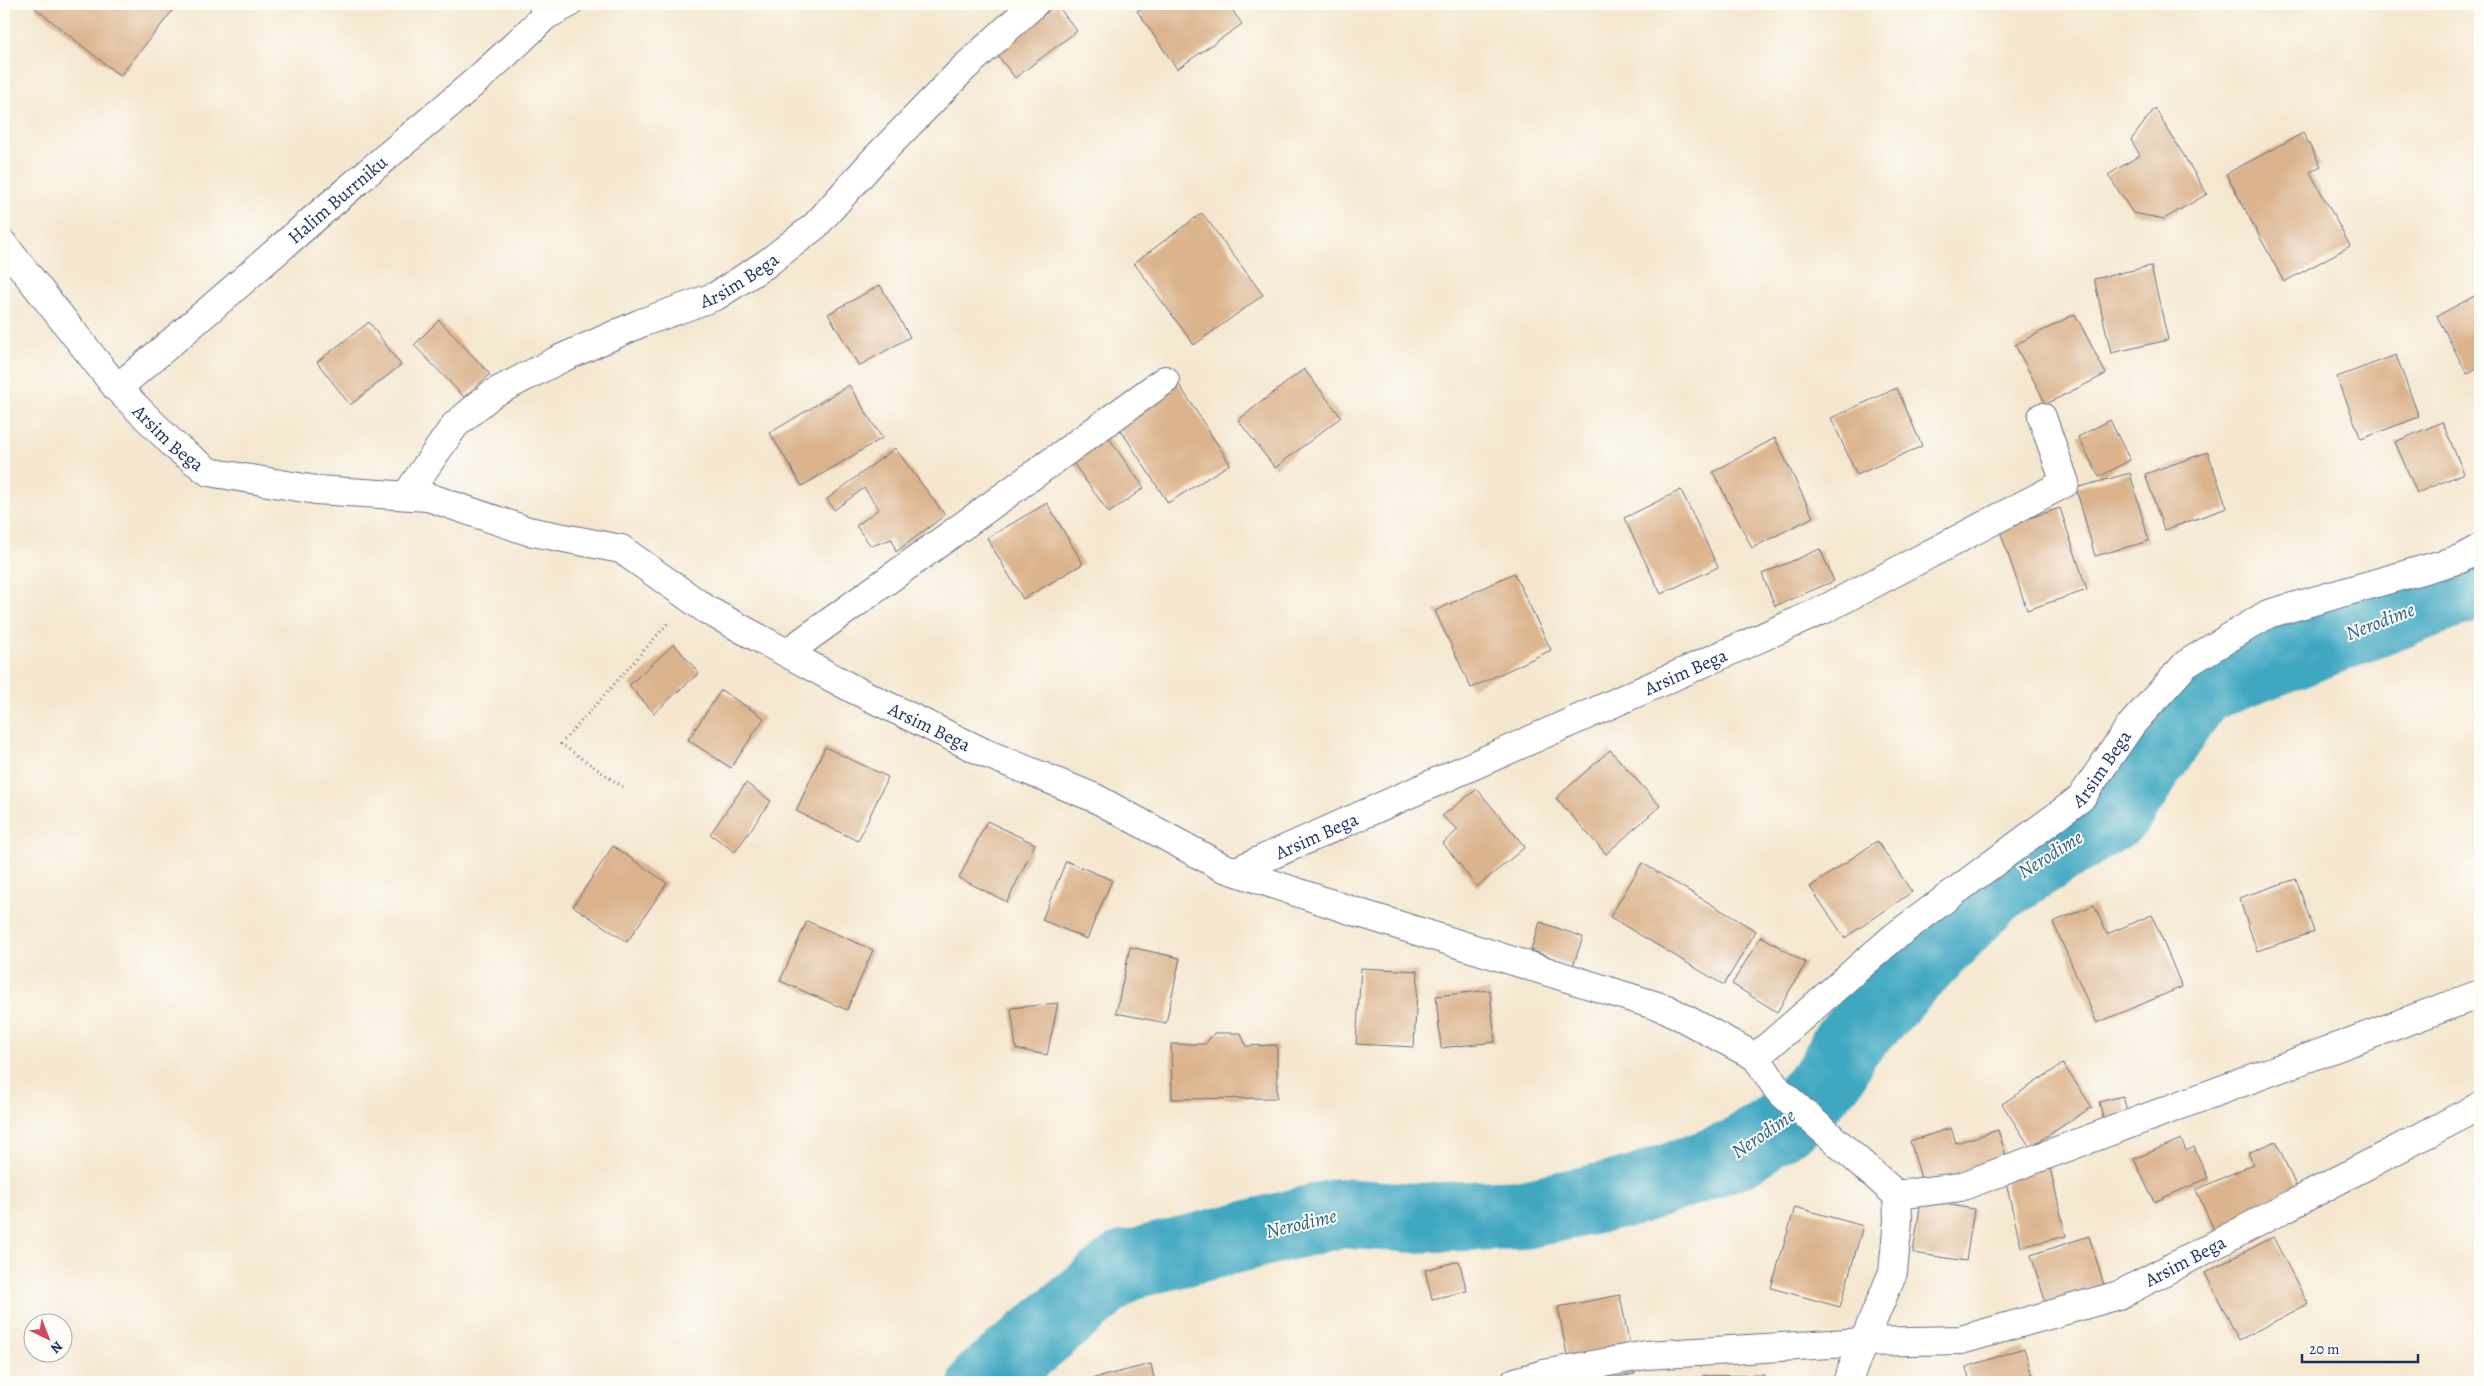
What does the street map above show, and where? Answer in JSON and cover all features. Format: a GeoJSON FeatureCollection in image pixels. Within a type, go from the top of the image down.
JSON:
{"type":"FeatureCollection","features":[{"type":"Feature","properties":{"kind":"street","name":"Arsim Bega"},"geometry":{"type":"LineString","coordinates":[[407,494],[455,425],[492,394],[560,359],[614,335],[716,296],[766,264],[808,231],[963,70],[1034,4]]}},
{"type":"Feature","properties":{"kind":"street","name":"Halim Burrniku"},"geometry":{"type":"LineString","coordinates":[[117,388],[207,314],[352,186],[509,52],[552,8]]}},
{"type":"Feature","properties":{"kind":"street","name":"Arsim Bega"},"geometry":{"type":"LineString","coordinates":[[4,245],[117,388],[176,447],[209,472],[316,490],[407,494],[428,497],[528,530],[620,549],[707,610],[788,652],[853,689],[985,753],[1095,798],[1222,866],[1353,911],[1667,1009],[1756,1057],[1778,1090],[1897,1195]]}},
{"type":"Feature","properties":{"kind":"street"},"geometry":{"type":"LineString","coordinates":[[788,652],[1165,380]]}},
{"type":"Feature","properties":{"kind":"street","name":"Arsim Bega"},"geometry":{"type":"LineString","coordinates":[[1236,871],[1823,610],[2064,482],[2042,417]]}},
{"type":"Feature","properties":{"kind":"street","name":"Arsim Bega"},"geometry":{"type":"LineString","coordinates":[[1756,1057],[1894,937],[2081,798],[2131,725],[2186,664],[2268,614],[2460,559],[2480,548]]}},
{"type":"Feature","properties":{"kind":"street"},"geometry":{"type":"LineString","coordinates":[[1847,1382],[1893,1272],[1898,1220],[1897,1195],[1960,1187],[2480,994]]}},
{"type":"Feature","properties":{"kind":"street","name":"Arsim Bega"},"geometry":{"type":"LineString","coordinates":[[1515,1382],[1544,1374],[1646,1355],[1865,1342],[1961,1340],[2119,1295],[2480,1106]]}},
{"type":"Feature","properties":{"kind":"path"},"geometry":{"type":"LineString","coordinates":[[624,787],[561,744],[690,598]]}},
{"type":"Feature","properties":{"kind":"building"},"geometry":{"type":"Polygon","coordinates":[[[38,4],[178,4],[120,76],[35,8],[38,4]]]}},
{"type":"Feature","properties":{"kind":"building"},"geometry":{"type":"Polygon","coordinates":[[[1147,4],[1228,4],[1242,24],[1177,69],[1137,11],[1147,4]]]}},
{"type":"Feature","properties":{"kind":"building"},"geometry":{"type":"Polygon","coordinates":[[[1057,5],[1077,31],[1015,78],[995,52],[1057,5]]]}},
{"type":"Feature","properties":{"kind":"building"},"geometry":{"type":"Polygon","coordinates":[[[2155,108],[2207,194],[2164,219],[2133,213],[2108,175],[2140,155],[2131,140],[2155,108]]]}},
{"type":"Feature","properties":{"kind":"building"},"geometry":{"type":"Polygon","coordinates":[[[2303,133],[2321,166],[2310,172],[2350,246],[2284,282],[2226,174],[2303,133]]]}},
{"type":"Feature","properties":{"kind":"building"},"geometry":{"type":"Polygon","coordinates":[[[1202,213],[1263,295],[1194,345],[1134,263],[1202,213]]]}},
{"type":"Feature","properties":{"kind":"building"},"geometry":{"type":"Polygon","coordinates":[[[2151,266],[2168,340],[2111,353],[2094,279],[2151,266]]]}},
{"type":"Feature","properties":{"kind":"building"},"geometry":{"type":"Polygon","coordinates":[[[880,285],[910,337],[859,366],[828,314],[880,285]]]}},
{"type":"Feature","properties":{"kind":"building"},"geometry":{"type":"Polygon","coordinates":[[[2480,293],[2480,366],[2467,374],[2437,316],[2480,293]]]}},
{"type":"Feature","properties":{"kind":"building"},"geometry":{"type":"Polygon","coordinates":[[[2075,314],[2106,374],[2046,404],[2015,345],[2075,314]]]}},
{"type":"Feature","properties":{"kind":"building"},"geometry":{"type":"Polygon","coordinates":[[[439,320],[490,374],[464,397],[414,345],[439,320]]]}},
{"type":"Feature","properties":{"kind":"building"},"geometry":{"type":"Polygon","coordinates":[[[369,322],[401,365],[350,405],[317,362],[369,322]]]}},
{"type":"Feature","properties":{"kind":"building"},"geometry":{"type":"Polygon","coordinates":[[[2396,355],[2419,417],[2361,439],[2337,377],[2396,355]]]}},
{"type":"Feature","properties":{"kind":"building"},"geometry":{"type":"Polygon","coordinates":[[[1304,369],[1341,417],[1275,468],[1238,420],[1304,369]]]}},
{"type":"Feature","properties":{"kind":"building"},"geometry":{"type":"Polygon","coordinates":[[[1175,378],[1230,464],[1168,503],[1113,418],[1175,378]]]}},
{"type":"Feature","properties":{"kind":"building"},"geometry":{"type":"Polygon","coordinates":[[[849,385],[882,438],[802,486],[770,433],[849,385]]]}},
{"type":"Feature","properties":{"kind":"building"},"geometry":{"type":"Polygon","coordinates":[[[1897,388],[1922,446],[1857,475],[1831,418],[1897,388]]]}},
{"type":"Feature","properties":{"kind":"building"},"geometry":{"type":"Polygon","coordinates":[[[2110,420],[2130,460],[2099,477],[2078,437],[2110,420]]]}},
{"type":"Feature","properties":{"kind":"building"},"geometry":{"type":"Polygon","coordinates":[[[2442,422],[2464,473],[2417,493],[2395,442],[2442,422]]]}},
{"type":"Feature","properties":{"kind":"building"},"geometry":{"type":"Polygon","coordinates":[[[1106,434],[1144,488],[1109,513],[1071,460],[1106,434]]]}},
{"type":"Feature","properties":{"kind":"building"},"geometry":{"type":"Polygon","coordinates":[[[1775,438],[1813,517],[1752,548],[1713,472],[1775,438]]]}},
{"type":"Feature","properties":{"kind":"building"},"geometry":{"type":"Polygon","coordinates":[[[895,448],[945,515],[896,552],[892,539],[871,546],[856,526],[879,509],[864,488],[834,510],[827,499],[895,448]]]}},
{"type":"Feature","properties":{"kind":"building"},"geometry":{"type":"Polygon","coordinates":[[[2208,452],[2227,508],[2164,530],[2145,474],[2208,452]]]}},
{"type":"Feature","properties":{"kind":"building"},"geometry":{"type":"Polygon","coordinates":[[[2130,473],[2149,541],[2095,556],[2076,488],[2130,473]]]}},
{"type":"Feature","properties":{"kind":"building"},"geometry":{"type":"Polygon","coordinates":[[[1681,490],[1718,567],[1661,594],[1624,518],[1681,490]]]}},
{"type":"Feature","properties":{"kind":"building"},"geometry":{"type":"Polygon","coordinates":[[[1047,503],[1083,564],[1023,599],[987,538],[1047,503]]]}},
{"type":"Feature","properties":{"kind":"building"},"geometry":{"type":"Polygon","coordinates":[[[2060,508],[2087,590],[2027,610],[1999,528],[2060,508]]]}},
{"type":"Feature","properties":{"kind":"building"},"geometry":{"type":"Polygon","coordinates":[[[1820,549],[1834,581],[1775,606],[1762,574],[1820,549]]]}},
{"type":"Feature","properties":{"kind":"building"},"geometry":{"type":"Polygon","coordinates":[[[1514,573],[1551,650],[1471,688],[1435,611],[1514,573]]]}},
{"type":"Feature","properties":{"kind":"building"},"geometry":{"type":"Polygon","coordinates":[[[674,644],[699,673],[654,713],[629,685],[674,644]]]}},
{"type":"Feature","properties":{"kind":"building"},"geometry":{"type":"Polygon","coordinates":[[[721,690],[764,718],[731,768],[688,740],[721,690]]]}},
{"type":"Feature","properties":{"kind":"building"},"geometry":{"type":"Polygon","coordinates":[[[825,747],[888,777],[858,841],[796,811],[825,747]]]}},
{"type":"Feature","properties":{"kind":"building"},"geometry":{"type":"Polygon","coordinates":[[[1610,750],[1660,806],[1606,854],[1556,798],[1610,750]]]}},
{"type":"Feature","properties":{"kind":"building"},"geometry":{"type":"Polygon","coordinates":[[[746,783],[771,801],[735,852],[710,834],[746,783]]]}},
{"type":"Feature","properties":{"kind":"building"},"geometry":{"type":"Polygon","coordinates":[[[1477,789],[1525,847],[1477,887],[1443,843],[1458,830],[1442,816],[1477,789]]]}},
{"type":"Feature","properties":{"kind":"building"},"geometry":{"type":"Polygon","coordinates":[[[987,821],[1035,844],[1007,902],[959,878],[987,821]]]}},
{"type":"Feature","properties":{"kind":"building"},"geometry":{"type":"Polygon","coordinates":[[[1877,841],[1912,892],[1845,938],[1810,887],[1877,841]]]}},
{"type":"Feature","properties":{"kind":"building"},"geometry":{"type":"Polygon","coordinates":[[[613,846],[667,883],[627,942],[573,906],[613,846]]]}},
{"type":"Feature","properties":{"kind":"building"},"geometry":{"type":"Polygon","coordinates":[[[1066,861],[1112,880],[1087,939],[1042,920],[1066,861]]]}},
{"type":"Feature","properties":{"kind":"building"},"geometry":{"type":"Polygon","coordinates":[[[1642,863],[1756,931],[1724,985],[1610,917],[1642,863]]]}},
{"type":"Feature","properties":{"kind":"building"},"geometry":{"type":"Polygon","coordinates":[[[2296,879],[2314,932],[2257,951],[2239,898],[2296,879]]]}},
{"type":"Feature","properties":{"kind":"building"},"geometry":{"type":"Polygon","coordinates":[[[2094,905],[2107,934],[2152,915],[2182,987],[2097,1023],[2053,922],[2094,905]]]}},
{"type":"Feature","properties":{"kind":"building"},"geometry":{"type":"Polygon","coordinates":[[[807,921],[873,950],[847,1010],[780,981],[807,921]]]}},
{"type":"Feature","properties":{"kind":"building"},"geometry":{"type":"Polygon","coordinates":[[[1540,922],[1583,937],[1573,966],[1531,950],[1540,922]]]}},
{"type":"Feature","properties":{"kind":"building"},"geometry":{"type":"Polygon","coordinates":[[[1761,936],[1806,963],[1777,1012],[1732,984],[1761,936]]]}},
{"type":"Feature","properties":{"kind":"building"},"geometry":{"type":"Polygon","coordinates":[[[1130,947],[1180,958],[1166,1023],[1116,1013],[1130,947]]]}},
{"type":"Feature","properties":{"kind":"building"},"geometry":{"type":"Polygon","coordinates":[[[1361,968],[1418,971],[1414,1047],[1356,1044],[1361,968]]]}},
{"type":"Feature","properties":{"kind":"building"},"geometry":{"type":"Polygon","coordinates":[[[1490,990],[1495,1042],[1441,1048],[1436,996],[1490,990]]]}},
{"type":"Feature","properties":{"kind":"building"},"geometry":{"type":"Polygon","coordinates":[[[1058,1003],[1047,1055],[1016,1049],[1011,1008],[1058,1003]]]}},
{"type":"Feature","properties":{"kind":"building"},"geometry":{"type":"Polygon","coordinates":[[[1214,1033],[1241,1033],[1246,1046],[1277,1045],[1277,1098],[1172,1099],[1171,1044],[1205,1044],[1214,1033]]]}},
{"type":"Feature","properties":{"kind":"building"},"geometry":{"type":"Polygon","coordinates":[[[2063,1064],[2092,1107],[2030,1147],[2002,1104],[2063,1064]]]}},
{"type":"Feature","properties":{"kind":"building"},"geometry":{"type":"Polygon","coordinates":[[[2123,1096],[2128,1115],[2104,1121],[2099,1102],[2123,1096]]]}},
{"type":"Feature","properties":{"kind":"building"},"geometry":{"type":"Polygon","coordinates":[[[1951,1128],[1956,1143],[1998,1130],[2007,1159],[1923,1185],[1910,1141],[1951,1128]]]}},
{"type":"Feature","properties":{"kind":"building"},"geometry":{"type":"Polygon","coordinates":[[[2181,1139],[2186,1151],[2194,1147],[2208,1178],[2154,1202],[2134,1159],[2181,1139]]]}},
{"type":"Feature","properties":{"kind":"building"},"geometry":{"type":"Polygon","coordinates":[[[2276,1141],[2299,1193],[2215,1232],[2196,1190],[2253,1164],[2248,1153],[2276,1141]]]}},
{"type":"Feature","properties":{"kind":"building"},"geometry":{"type":"Polygon","coordinates":[[[2049,1164],[2066,1236],[2021,1247],[2004,1174],[2049,1164]]]}},
{"type":"Feature","properties":{"kind":"building"},"geometry":{"type":"Polygon","coordinates":[[[1921,1200],[1974,1209],[1966,1261],[1913,1253],[1921,1200]]]}},
{"type":"Feature","properties":{"kind":"building"},"geometry":{"type":"Polygon","coordinates":[[[1795,1207],[1863,1226],[1840,1307],[1771,1288],[1795,1207]]]}},
{"type":"Feature","properties":{"kind":"building"},"geometry":{"type":"Polygon","coordinates":[[[2089,1236],[2104,1285],[2046,1304],[2031,1255],[2089,1236]]]}},
{"type":"Feature","properties":{"kind":"building"},"geometry":{"type":"Polygon","coordinates":[[[2273,1237],[2308,1304],[2239,1340],[2205,1273],[2273,1237]]]}},
{"type":"Feature","properties":{"kind":"building"},"geometry":{"type":"Polygon","coordinates":[[[1459,1261],[1467,1291],[1432,1299],[1425,1270],[1459,1261]]]}},
{"type":"Feature","properties":{"kind":"building"},"geometry":{"type":"Polygon","coordinates":[[[1620,1295],[1635,1374],[1590,1382],[1572,1382],[1558,1307],[1620,1295]]]}},
{"type":"Feature","properties":{"kind":"building"},"geometry":{"type":"Polygon","coordinates":[[[2024,1348],[2034,1382],[1970,1382],[1966,1367],[2024,1348]]]}},
{"type":"Feature","properties":{"kind":"building"},"geometry":{"type":"Polygon","coordinates":[[[1151,1364],[1155,1382],[1092,1382],[1091,1379],[1151,1364]]]}},
{"type":"Feature","properties":{"kind":"building"},"geometry":{"type":"Polygon","coordinates":[[[1764,1375],[1765,1382],[1702,1382],[1702,1376],[1764,1375]]]}},
{"type":"Feature","properties":{"kind":"waterway","name":"Nerodime"},"geometry":{"type":"LineString","coordinates":[[984,1382],[1124,1266],[1339,1213],[1414,1218],[1523,1214],[1635,1191],[1736,1154],[1791,1118],[1831,1074],[1845,1045],[1992,891],[2118,812],[2200,689],[2457,592],[2480,578]]}}]}
